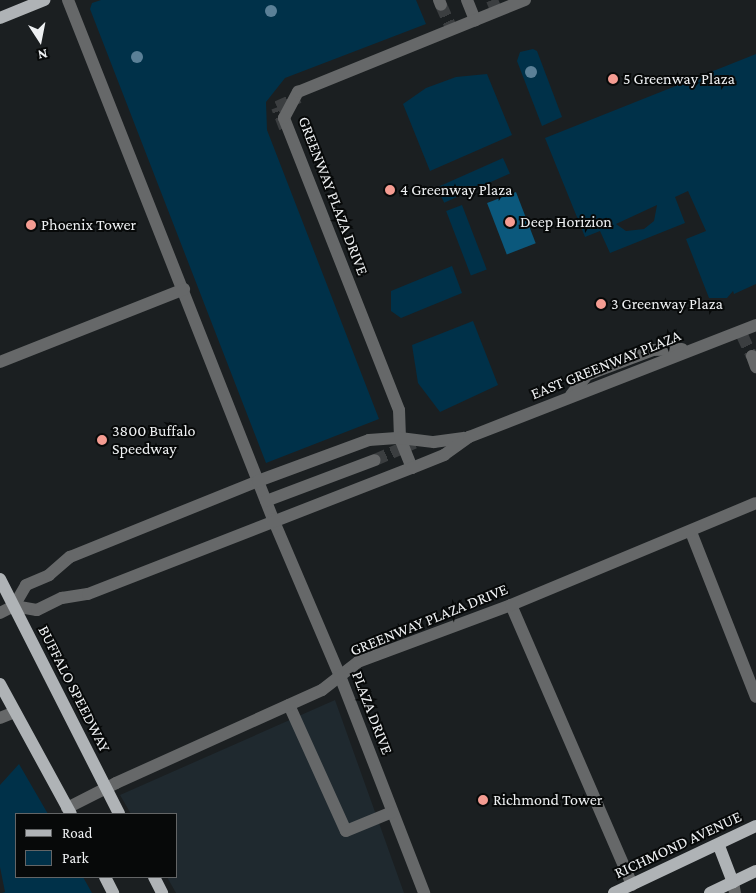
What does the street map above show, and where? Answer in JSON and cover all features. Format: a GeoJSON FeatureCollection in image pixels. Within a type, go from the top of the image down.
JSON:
{"type":"FeatureCollection","features":[{"type":"Feature","properties":{"kind":"main road"},"geometry":{"type":"LineString","coordinates":[[0,18],[44,0]]}},
{"type":"Feature","properties":{"kind":"main road","name":"BUFFALO SPEEDWAY"},"geometry":{"type":"LineString","coordinates":[[0,579],[118,813]]}},
{"type":"Feature","properties":{"kind":"main road"},"geometry":{"type":"LineString","coordinates":[[0,684],[69,811]]}},
{"type":"Feature","properties":{"kind":"main road","name":"RICHMOND AVENUE"},"geometry":{"type":"LineString","coordinates":[[614,893],[719,846],[756,826]]}},
{"type":"Feature","properties":{"kind":"main road"},"geometry":{"type":"LineString","coordinates":[[719,846],[734,888]]}},
{"type":"Feature","properties":{"kind":"main road"},"geometry":{"type":"LineString","coordinates":[[710,893],[734,888],[756,871]]}},
{"type":"Feature","properties":{"kind":"main road"},"geometry":{"type":"LineString","coordinates":[[105,878],[113,893]]}},
{"type":"Feature","properties":{"kind":"main road"},"geometry":{"type":"LineString","coordinates":[[154,878],[162,893]]}},
{"type":"Feature","properties":{"kind":"street","name":"PLAZA DRIVE"},"geometry":{"type":"LineString","coordinates":[[68,0],[184,289],[273,519],[340,676],[424,893]]}},
{"type":"Feature","properties":{"kind":"street"},"geometry":{"type":"LineString","coordinates":[[467,0],[475,20]]}},
{"type":"Feature","properties":{"kind":"street","name":"GREENWAY PLAZA DRIVE"},"geometry":{"type":"LineString","coordinates":[[412,468],[400,438],[399,410],[284,118],[298,92],[525,0]]}},
{"type":"Feature","properties":{"kind":"street"},"geometry":{"type":"LineString","coordinates":[[0,362],[184,289]]}},
{"type":"Feature","properties":{"kind":"street","name":"EAST GREENWAY PLAZA"},"geometry":{"type":"LineString","coordinates":[[469,437],[569,397],[588,375],[595,372],[653,350],[690,349],[756,325]]}},
{"type":"Feature","properties":{"kind":"street"},"geometry":{"type":"LineString","coordinates":[[0,613],[14,606],[26,585],[49,575],[70,557],[258,481],[369,440],[400,438],[434,442],[469,437]]}},
{"type":"Feature","properties":{"kind":"street"},"geometry":{"type":"LineString","coordinates":[[14,606],[37,610],[62,598],[88,594],[273,519],[444,455],[469,437]]}},
{"type":"Feature","properties":{"kind":"street"},"geometry":{"type":"LineString","coordinates":[[266,501],[375,460]]}},
{"type":"Feature","properties":{"kind":"street","name":"GREENWAY PLAZA DRIVE"},"geometry":{"type":"LineString","coordinates":[[69,811],[105,788],[322,690],[358,662],[511,605],[691,532],[756,503]]}},
{"type":"Feature","properties":{"kind":"street"},"geometry":{"type":"LineString","coordinates":[[691,532],[756,697]]}},
{"type":"Feature","properties":{"kind":"street"},"geometry":{"type":"LineString","coordinates":[[511,605],[632,885]]}},
{"type":"Feature","properties":{"kind":"street"},"geometry":{"type":"LineString","coordinates":[[289,705],[346,831],[392,812]]}},
{"type":"Feature","properties":{"kind":"street"},"geometry":{"type":"LineString","coordinates":[[0,718],[15,712]]}},
{"type":"Feature","properties":{"kind":"shaded area"},"geometry":{"type":"Polygon","coordinates":[[[516,192],[536,243],[507,254],[487,203],[516,192]]]}},
{"type":"Feature","properties":{"kind":"shaded area"},"geometry":{"type":"Polygon","coordinates":[[[335,700],[404,893],[176,893],[168,878],[178,878],[178,813],[130,813],[120,795],[335,700]]]}},
{"type":"Feature","properties":{"kind":"green space"},"geometry":{"type":"Polygon","coordinates":[[[101,0],[416,0],[426,24],[285,78],[266,102],[267,130],[379,419],[266,463],[90,9],[92,3],[101,0]]]}},
{"type":"Feature","properties":{"kind":"green space"},"geometry":{"type":"Polygon","coordinates":[[[533,49],[537,51],[562,117],[542,126],[517,61],[520,52],[533,49]]]}},
{"type":"Feature","properties":{"kind":"green space"},"geometry":{"type":"Polygon","coordinates":[[[756,54],[756,284],[734,294],[733,291],[727,298],[709,298],[686,239],[706,231],[688,191],[675,197],[685,223],[610,253],[600,231],[585,237],[545,138],[756,54]],[[657,205],[616,224],[626,231],[644,229],[654,221],[657,205]]]}},
{"type":"Feature","properties":{"kind":"green space"},"geometry":{"type":"Polygon","coordinates":[[[487,74],[512,135],[430,171],[403,104],[426,88],[456,77],[487,74]]]}},
{"type":"Feature","properties":{"kind":"green space"},"geometry":{"type":"Polygon","coordinates":[[[503,158],[510,174],[444,203],[437,187],[503,158]]]}},
{"type":"Feature","properties":{"kind":"green space"},"geometry":{"type":"Polygon","coordinates":[[[462,205],[487,269],[471,276],[446,211],[462,205]]]}},
{"type":"Feature","properties":{"kind":"green space"},"geometry":{"type":"Polygon","coordinates":[[[452,266],[462,293],[401,318],[391,311],[391,291],[452,266]]]}},
{"type":"Feature","properties":{"kind":"green space"},"geometry":{"type":"Polygon","coordinates":[[[473,321],[498,385],[440,412],[418,383],[412,345],[473,321]]]}},
{"type":"Feature","properties":{"kind":"green space"},"geometry":{"type":"Polygon","coordinates":[[[19,764],[47,813],[15,813],[15,878],[84,878],[92,893],[2,893],[5,892],[0,867],[0,785],[19,764]]]}},
{"type":"Feature","properties":{"kind":"tunnel"},"geometry":{"type":"LineString","coordinates":[[492,0],[498,15]]}},
{"type":"Feature","properties":{"kind":"tunnel"},"geometry":{"type":"LineString","coordinates":[[441,5],[453,32]]}},
{"type":"Feature","properties":{"kind":"tunnel"},"geometry":{"type":"LineString","coordinates":[[285,128],[277,107],[299,97]]}},
{"type":"Feature","properties":{"kind":"tunnel"},"geometry":{"type":"LineString","coordinates":[[742,335],[752,356]]}},
{"type":"Feature","properties":{"kind":"tunnel"},"geometry":{"type":"LineString","coordinates":[[375,460],[414,443]]}},
{"type":"Feature","properties":{"kind":"place","name":"5 Greenway Plaza"},"geometry":{"type":"Point","coordinates":[613,79]}},
{"type":"Feature","properties":{"kind":"place","name":"4 Greenway Plaza"},"geometry":{"type":"Point","coordinates":[390,190]}},
{"type":"Feature","properties":{"kind":"place","name":"Deep Horizion"},"geometry":{"type":"Point","coordinates":[510,222]}},
{"type":"Feature","properties":{"kind":"place","name":"Phoenix Tower"},"geometry":{"type":"Point","coordinates":[31,225]}},
{"type":"Feature","properties":{"kind":"place","name":"3 Greenway Plaza"},"geometry":{"type":"Point","coordinates":[601,304]}},
{"type":"Feature","properties":{"kind":"place","name":"3800 Buffalo Speedway"},"geometry":{"type":"Point","coordinates":[102,440]}},
{"type":"Feature","properties":{"kind":"place","name":"Richmond Tower"},"geometry":{"type":"Point","coordinates":[483,800]}}]}
